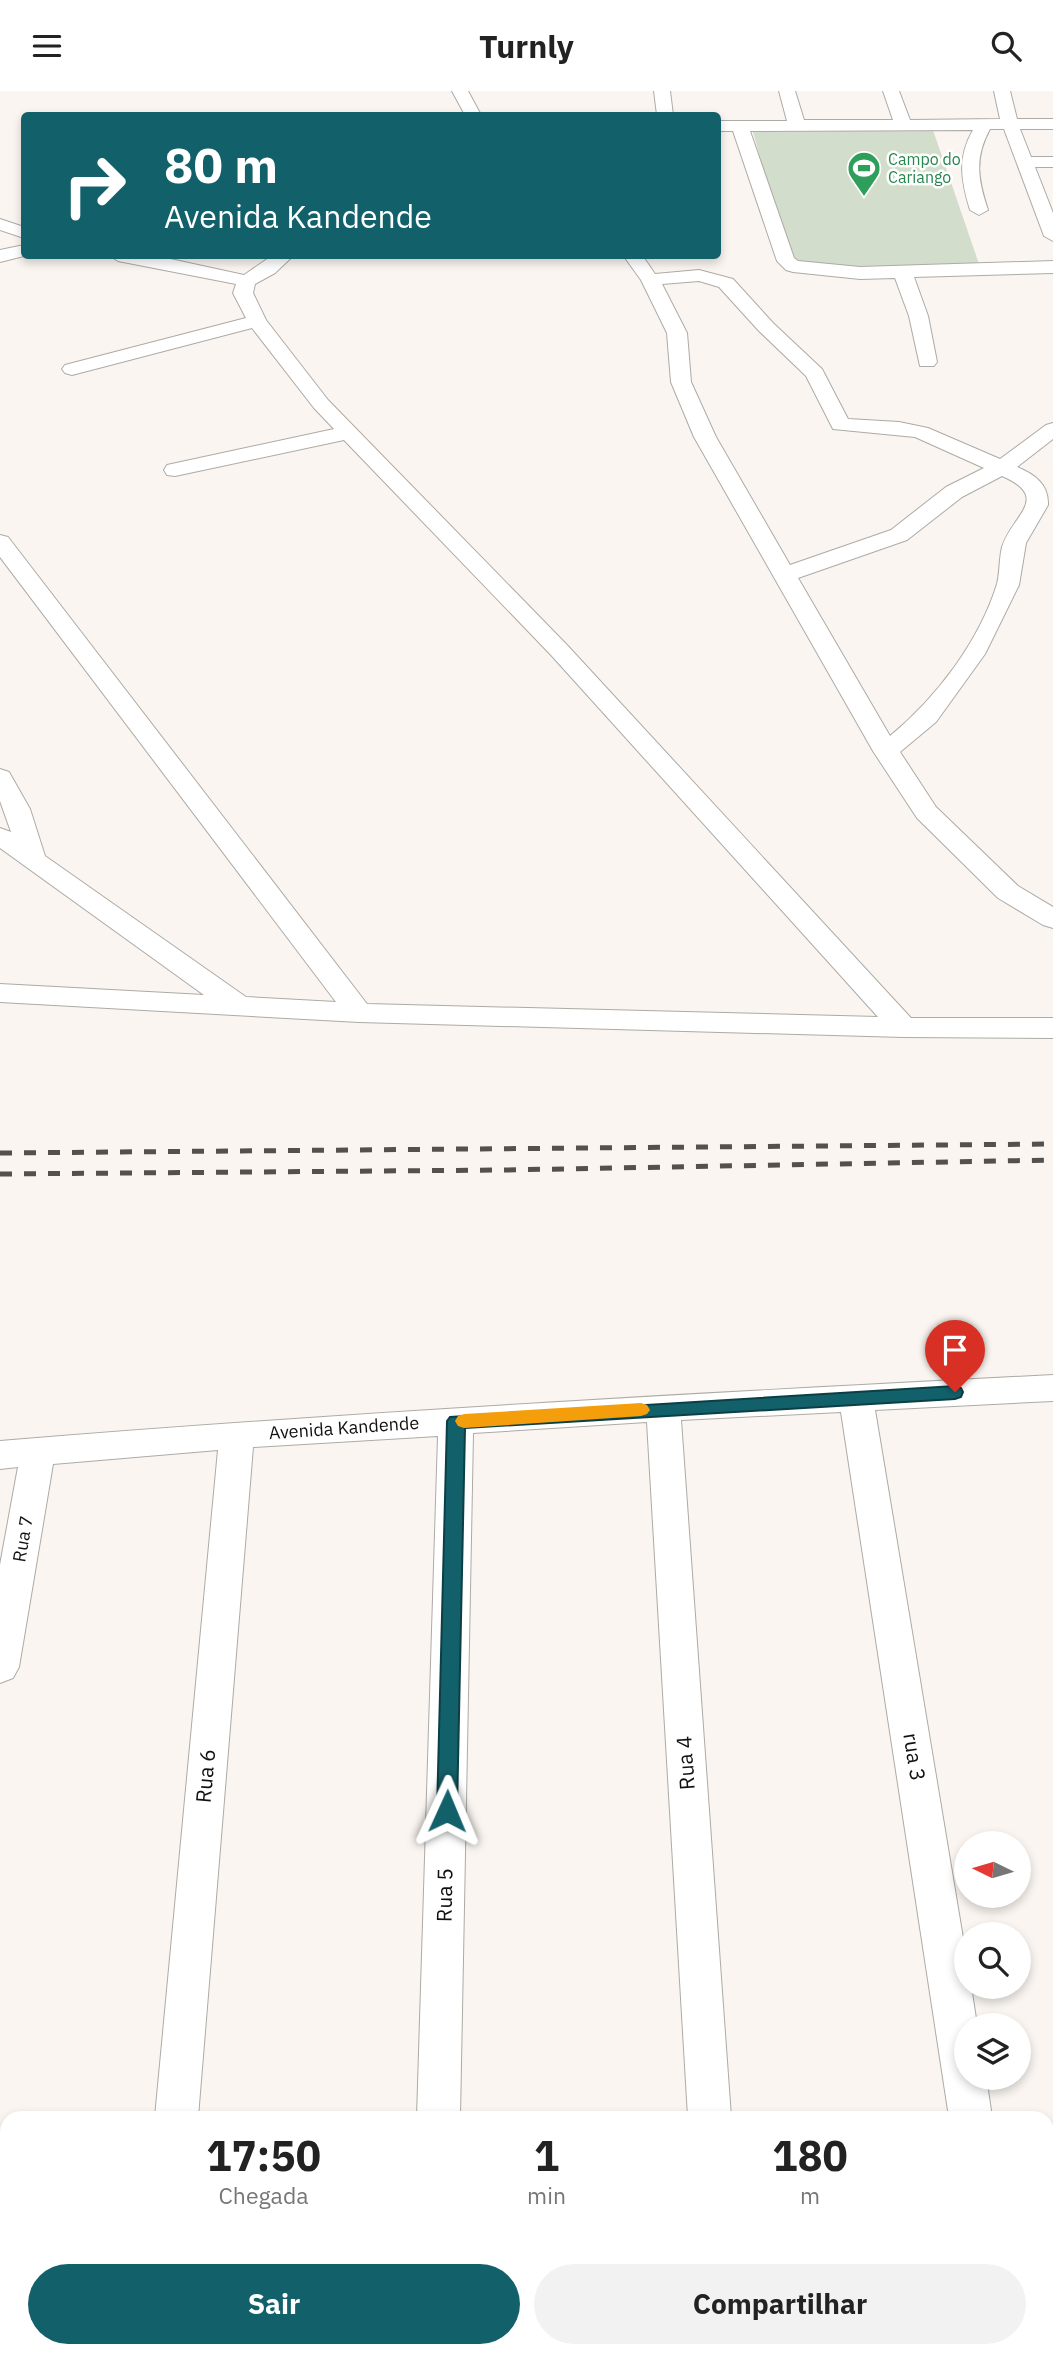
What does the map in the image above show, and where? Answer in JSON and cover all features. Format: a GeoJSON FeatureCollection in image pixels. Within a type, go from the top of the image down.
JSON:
{"type":"FeatureCollection","features":[{"type":"Feature","properties":{"kind":"street"},"geometry":{"type":"LineString","coordinates":[[460,91],[470,112]]}},
{"type":"Feature","properties":{"kind":"street"},"geometry":{"type":"LineString","coordinates":[[662,91],[665,112]]}},
{"type":"Feature","properties":{"kind":"street"},"geometry":{"type":"LineString","coordinates":[[787,91],[797,126]]}},
{"type":"Feature","properties":{"kind":"street"},"geometry":{"type":"LineString","coordinates":[[891,91],[903,125]]}},
{"type":"Feature","properties":{"kind":"street"},"geometry":{"type":"LineString","coordinates":[[1002,91],[1010,124],[1024,162],[1045,197],[1051,230]]}},
{"type":"Feature","properties":{"kind":"street"},"geometry":{"type":"LineString","coordinates":[[979,210],[969,177],[968,156],[984,124]]}},
{"type":"Feature","properties":{"kind":"street"},"geometry":{"type":"LineString","coordinates":[[721,126],[1053,124]]}},
{"type":"Feature","properties":{"kind":"street"},"geometry":{"type":"LineString","coordinates":[[740,126],[786,261],[793,266],[840,272],[1053,267]]}},
{"type":"Feature","properties":{"kind":"street"},"geometry":{"type":"LineString","coordinates":[[1024,162],[1053,162]]}},
{"type":"Feature","properties":{"kind":"street"},"geometry":{"type":"LineString","coordinates":[[0,224],[21,232]]}},
{"type":"Feature","properties":{"kind":"street"},"geometry":{"type":"LineString","coordinates":[[0,256],[21,252]]}},
{"type":"Feature","properties":{"kind":"street"},"geometry":{"type":"LineString","coordinates":[[140,259],[246,281],[280,259]]}},
{"type":"Feature","properties":{"kind":"street"},"geometry":{"type":"LineString","coordinates":[[197,259],[212,272]]}},
{"type":"Feature","properties":{"kind":"street"},"geometry":{"type":"LineString","coordinates":[[635,259],[650,280],[677,333],[678,370],[690,407],[728,480],[886,751],[926,812],[950,837],[1008,892],[1053,919]]}},
{"type":"Feature","properties":{"kind":"street"},"geometry":{"type":"LineString","coordinates":[[902,272],[925,335],[927,362]]}},
{"type":"Feature","properties":{"kind":"street"},"geometry":{"type":"LineString","coordinates":[[650,280],[720,278],[766,327],[815,373],[840,425],[922,432],[1000,470],[1027,479],[1038,493],[1042,523],[1014,545],[1008,584],[981,640],[943,698],[926,717],[886,751]]}},
{"type":"Feature","properties":{"kind":"street"},"geometry":{"type":"LineString","coordinates":[[246,281],[243,293],[257,321],[276,349],[347,433],[559,650],[904,1027]]}},
{"type":"Feature","properties":{"kind":"street"},"geometry":{"type":"LineString","coordinates":[[72,369],[257,321]]}},
{"type":"Feature","properties":{"kind":"street"},"geometry":{"type":"LineString","coordinates":[[785,575],[899,535],[954,492],[1000,470],[1053,429]]}},
{"type":"Feature","properties":{"kind":"street"},"geometry":{"type":"LineString","coordinates":[[174,470],[347,433]]}},
{"type":"Feature","properties":{"kind":"street"},"geometry":{"type":"LineString","coordinates":[[0,542],[359,1013]]}},
{"type":"Feature","properties":{"kind":"street"},"geometry":{"type":"LineString","coordinates":[[0,777],[17,809],[33,859]]}},
{"type":"Feature","properties":{"kind":"street"},"geometry":{"type":"LineString","coordinates":[[0,835],[237,1005]]}},
{"type":"Feature","properties":{"kind":"street"},"geometry":{"type":"LineString","coordinates":[[0,993],[359,1013],[904,1027],[1053,1028]]}},
{"type":"Feature","properties":{"kind":"street","name":"Avenida Kandende"},"geometry":{"type":"LineString","coordinates":[[0,1455],[237,1435],[456,1421],[1053,1388]]}},
{"type":"Feature","properties":{"kind":"street","name":"rua 3"},"geometry":{"type":"LineString","coordinates":[[856,1397],[970,2111]]}},
{"type":"Feature","properties":{"kind":"street","name":"Rua 4"},"geometry":{"type":"LineString","coordinates":[[663,1408],[710,2111]]}},
{"type":"Feature","properties":{"kind":"street","name":"Rua 5"},"geometry":{"type":"LineString","coordinates":[[439,2111],[456,1421]]}},
{"type":"Feature","properties":{"kind":"street","name":"Rua 6"},"geometry":{"type":"LineString","coordinates":[[177,2111],[237,1435]]}},
{"type":"Feature","properties":{"kind":"street","name":"Rua 7"},"geometry":{"type":"LineString","coordinates":[[0,1668],[38,1452]]}},
{"type":"Feature","properties":{"kind":"green space","name":"Campo do Cariango"},"geometry":{"type":"Polygon","coordinates":[[[933,130],[979,264],[791,270],[753,132],[933,130]]]}},
{"type":"Feature","properties":{"kind":"railway"},"geometry":{"type":"LineString","coordinates":[[0,1153],[1053,1144]]}},
{"type":"Feature","properties":{"kind":"railway"},"geometry":{"type":"LineString","coordinates":[[0,1174],[505,1170],[1053,1160]]}},
{"type":"Feature","properties":{"kind":"slow traffic"},"geometry":{"type":"LineString","coordinates":[[464,1421],[641,1410]]}},
{"type":"Feature","properties":{"kind":"place","name":"Campo do Cariango"},"geometry":{"type":"Point","coordinates":[864,198]}},
{"type":"Feature","properties":{"kind":"route"},"geometry":{"type":"LineString","coordinates":[[447,1811],[456,1421],[955,1392]]}}]}
